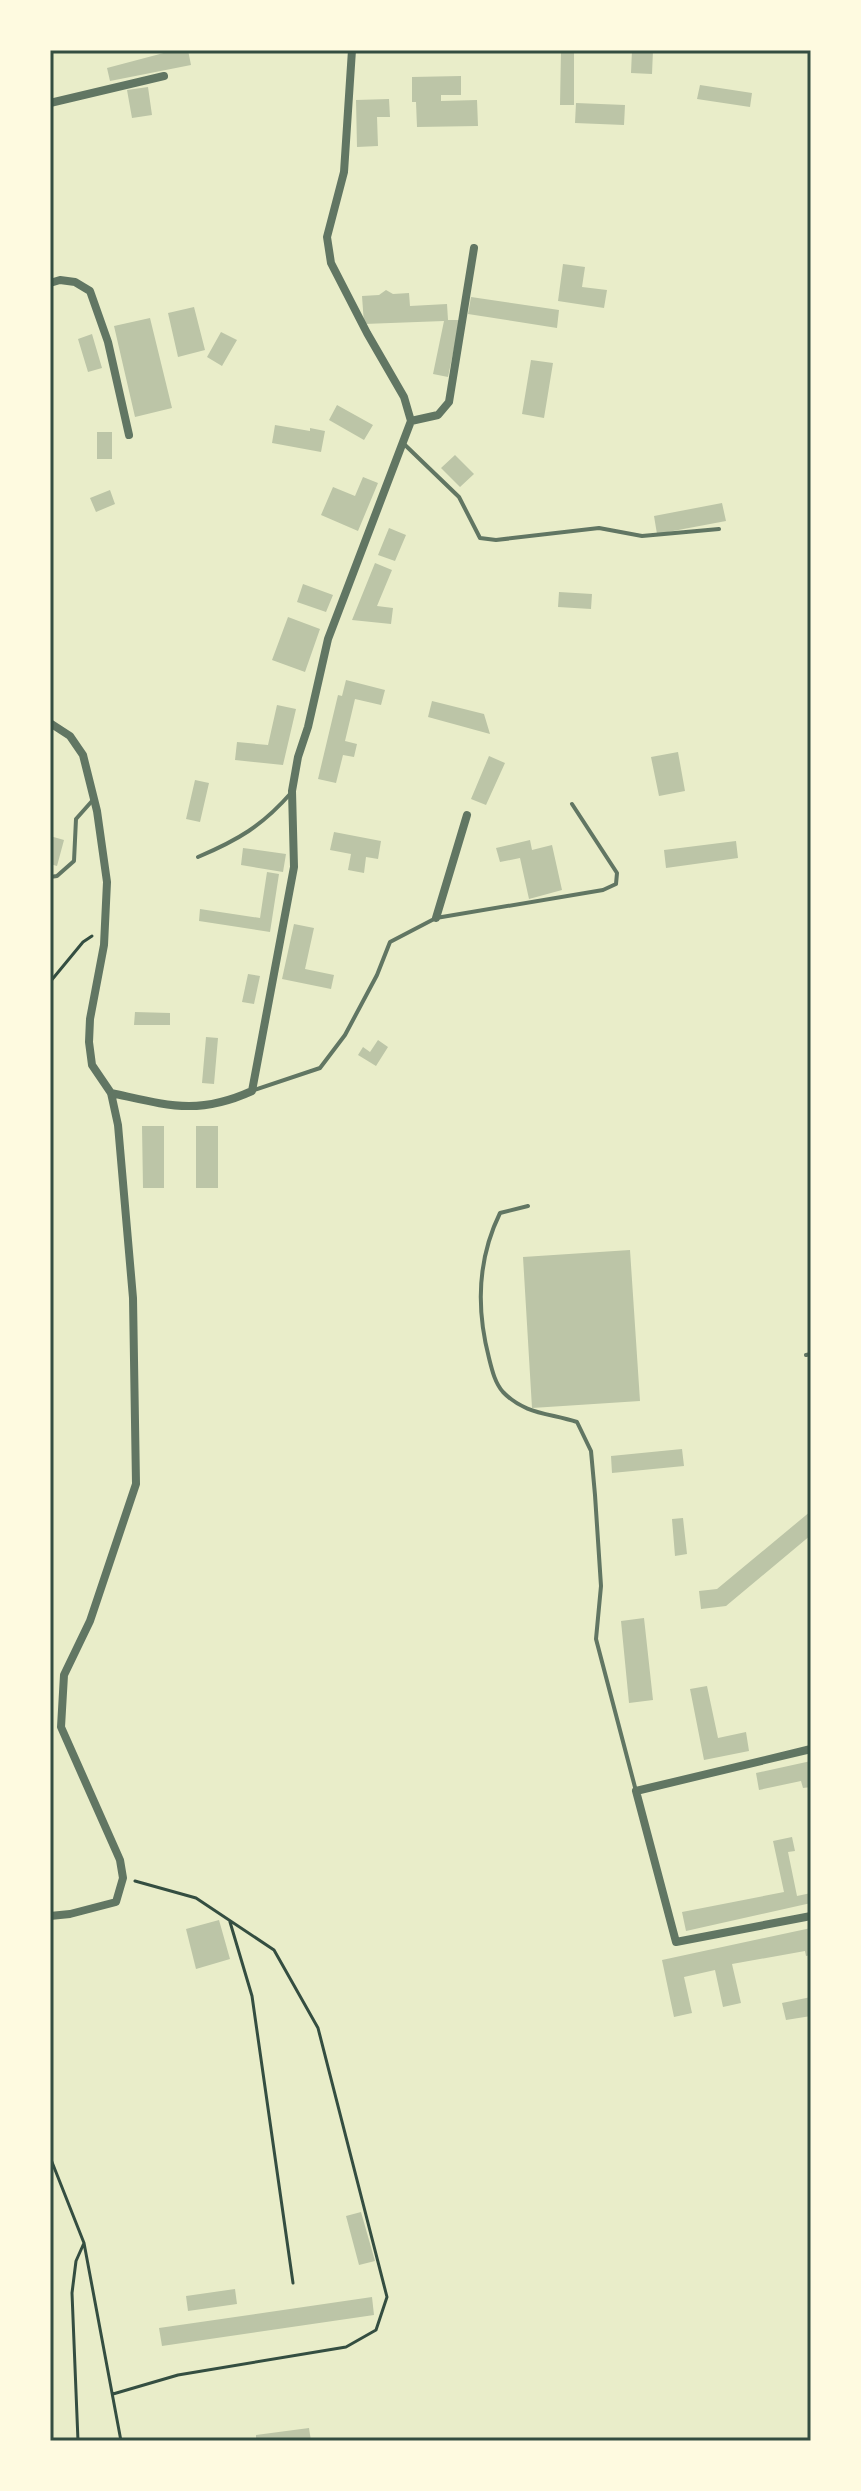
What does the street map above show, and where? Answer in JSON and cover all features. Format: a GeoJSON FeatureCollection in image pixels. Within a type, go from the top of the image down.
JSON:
{"type":"FeatureCollection","features":[{"type":"Feature","properties":{"kind":"street"},"geometry":{"type":"LineString","coordinates":[[111,1093],[177,1108],[228,1102],[252,1091],[294,867],[292,791],[298,757],[328,639],[411,421],[404,397],[331,263],[327,237],[344,172],[352,50]]}},
{"type":"Feature","properties":{"kind":"street"},"geometry":{"type":"LineString","coordinates":[[50,103],[164,76]]}},
{"type":"Feature","properties":{"kind":"street"},"geometry":{"type":"LineString","coordinates":[[411,421],[438,415],[449,402],[474,248]]}},
{"type":"Feature","properties":{"kind":"street"},"geometry":{"type":"LineString","coordinates":[[50,283],[60,280],[75,282],[90,291],[108,342],[129,435]]}},
{"type":"Feature","properties":{"kind":"street"},"geometry":{"type":"LineString","coordinates":[[50,723],[70,736],[83,755],[94,799],[107,882],[104,945],[90,1019],[89,1042],[92,1065],[111,1093],[118,1125],[133,1298],[136,1484],[90,1621],[64,1675],[61,1727],[120,1860],[123,1878],[116,1902],[50,1916]]}},
{"type":"Feature","properties":{"kind":"street"},"geometry":{"type":"LineString","coordinates":[[436,918],[467,815]]}},
{"type":"Feature","properties":{"kind":"street"},"geometry":{"type":"LineString","coordinates":[[811,1749],[636,1791],[676,1942],[811,1916]]}},
{"type":"Feature","properties":{"kind":"lane"},"geometry":{"type":"LineString","coordinates":[[404,444],[459,497],[480,538],[496,540],[599,528],[642,536],[719,529]]}},
{"type":"Feature","properties":{"kind":"lane"},"geometry":{"type":"LineString","coordinates":[[198,857],[241,839],[275,811],[292,791]]}},
{"type":"Feature","properties":{"kind":"lane"},"geometry":{"type":"LineString","coordinates":[[50,877],[68,868],[74,861],[76,819],[94,799]]}},
{"type":"Feature","properties":{"kind":"lane"},"geometry":{"type":"LineString","coordinates":[[252,1091],[320,1068],[345,1035],[377,975],[390,942],[436,918],[603,890],[616,884],[617,873],[572,804]]}},
{"type":"Feature","properties":{"kind":"lane"},"geometry":{"type":"LineString","coordinates":[[528,1206],[500,1213],[487,1239],[479,1307],[484,1341],[493,1374],[502,1391],[534,1413],[577,1422],[591,1451],[601,1586],[596,1639],[636,1791]]}},
{"type":"Feature","properties":{"kind":"path"},"geometry":{"type":"LineString","coordinates":[[50,982],[83,942],[105,928]]}},
{"type":"Feature","properties":{"kind":"path"},"geometry":{"type":"LineString","coordinates":[[113,2394],[178,2375],[346,2347],[376,2330],[387,2297],[318,2028],[274,1950],[196,1898],[123,1878]]}},
{"type":"Feature","properties":{"kind":"path"},"geometry":{"type":"LineString","coordinates":[[230,1922],[252,1996],[293,2283]]}},
{"type":"Feature","properties":{"kind":"path"},"geometry":{"type":"LineString","coordinates":[[50,2157],[84,2243],[121,2441]]}},
{"type":"Feature","properties":{"kind":"path"},"geometry":{"type":"LineString","coordinates":[[78,2441],[72,2293],[76,2261],[84,2243]]}},
{"type":"Feature","properties":{"kind":"building"},"geometry":{"type":"Polygon","coordinates":[[[175,50],[188,50],[191,65],[110,81],[107,68],[175,50]]]}},
{"type":"Feature","properties":{"kind":"building"},"geometry":{"type":"Polygon","coordinates":[[[561,50],[574,50],[574,105],[560,105],[561,50]]]}},
{"type":"Feature","properties":{"kind":"building"},"geometry":{"type":"Polygon","coordinates":[[[632,50],[653,50],[652,74],[631,73],[632,50]]]}},
{"type":"Feature","properties":{"kind":"building"},"geometry":{"type":"Polygon","coordinates":[[[461,76],[461,95],[441,95],[441,101],[477,100],[478,126],[417,127],[416,102],[412,102],[412,77],[461,76]]]}},
{"type":"Feature","properties":{"kind":"building"},"geometry":{"type":"Polygon","coordinates":[[[700,85],[752,93],[750,107],[697,99],[700,85]]]}},
{"type":"Feature","properties":{"kind":"building"},"geometry":{"type":"Polygon","coordinates":[[[148,87],[152,115],[132,118],[127,90],[148,87]]]}},
{"type":"Feature","properties":{"kind":"building"},"geometry":{"type":"Polygon","coordinates":[[[389,99],[390,117],[377,117],[378,146],[357,147],[356,100],[389,99]]]}},
{"type":"Feature","properties":{"kind":"building"},"geometry":{"type":"Polygon","coordinates":[[[576,103],[625,105],[624,125],[575,123],[576,103]]]}},
{"type":"Feature","properties":{"kind":"building"},"geometry":{"type":"Polygon","coordinates":[[[563,264],[585,267],[582,287],[607,290],[604,308],[558,301],[563,264]]]}},
{"type":"Feature","properties":{"kind":"building"},"geometry":{"type":"Polygon","coordinates":[[[386,290],[393,294],[409,293],[410,306],[447,304],[448,320],[460,320],[448,377],[433,374],[444,321],[364,324],[362,296],[379,295],[386,290]]]}},
{"type":"Feature","properties":{"kind":"building"},"geometry":{"type":"Polygon","coordinates":[[[471,297],[559,310],[557,328],[468,314],[471,297]]]}},
{"type":"Feature","properties":{"kind":"building"},"geometry":{"type":"Polygon","coordinates":[[[194,307],[205,350],[178,357],[168,313],[194,307]]]}},
{"type":"Feature","properties":{"kind":"building"},"geometry":{"type":"Polygon","coordinates":[[[150,318],[172,408],[135,417],[114,326],[150,318]]]}},
{"type":"Feature","properties":{"kind":"building"},"geometry":{"type":"Polygon","coordinates":[[[221,332],[237,340],[222,366],[207,357],[221,332]]]}},
{"type":"Feature","properties":{"kind":"building"},"geometry":{"type":"Polygon","coordinates":[[[92,334],[102,368],[88,372],[78,339],[92,334]]]}},
{"type":"Feature","properties":{"kind":"building"},"geometry":{"type":"Polygon","coordinates":[[[531,360],[553,363],[544,418],[522,414],[531,360]]]}},
{"type":"Feature","properties":{"kind":"building"},"geometry":{"type":"Polygon","coordinates":[[[337,405],[373,425],[364,440],[329,420],[337,405]]]}},
{"type":"Feature","properties":{"kind":"building"},"geometry":{"type":"Polygon","coordinates":[[[275,425],[325,431],[321,452],[272,443],[275,425]]]}},
{"type":"Feature","properties":{"kind":"building"},"geometry":{"type":"Polygon","coordinates":[[[97,432],[112,432],[112,459],[97,459],[97,432]]]}},
{"type":"Feature","properties":{"kind":"building"},"geometry":{"type":"Polygon","coordinates":[[[455,455],[474,474],[460,487],[441,468],[455,455]]]}},
{"type":"Feature","properties":{"kind":"building"},"geometry":{"type":"Polygon","coordinates":[[[363,477],[378,483],[358,531],[321,515],[333,487],[355,496],[363,477]]]}},
{"type":"Feature","properties":{"kind":"building"},"geometry":{"type":"Polygon","coordinates":[[[110,490],[115,504],[96,512],[90,498],[110,490]]]}},
{"type":"Feature","properties":{"kind":"building"},"geometry":{"type":"Polygon","coordinates":[[[722,503],[726,521],[657,534],[654,516],[722,503]]]}},
{"type":"Feature","properties":{"kind":"building"},"geometry":{"type":"Polygon","coordinates":[[[389,528],[406,535],[395,561],[378,555],[389,528]]]}},
{"type":"Feature","properties":{"kind":"building"},"geometry":{"type":"Polygon","coordinates":[[[375,563],[392,570],[377,606],[393,608],[391,624],[352,620],[375,563]]]}},
{"type":"Feature","properties":{"kind":"building"},"geometry":{"type":"Polygon","coordinates":[[[303,584],[333,595],[326,612],[297,602],[303,584]]]}},
{"type":"Feature","properties":{"kind":"building"},"geometry":{"type":"Polygon","coordinates":[[[559,592],[592,594],[591,609],[558,607],[559,592]]]}},
{"type":"Feature","properties":{"kind":"building"},"geometry":{"type":"Polygon","coordinates":[[[288,617],[320,629],[305,672],[272,660],[288,617]]]}},
{"type":"Feature","properties":{"kind":"building"},"geometry":{"type":"Polygon","coordinates":[[[346,680],[385,690],[381,705],[355,699],[345,741],[357,744],[354,757],[343,755],[336,783],[318,779],[338,695],[342,696],[346,680]]]}},
{"type":"Feature","properties":{"kind":"building"},"geometry":{"type":"Polygon","coordinates":[[[432,701],[484,714],[490,734],[428,717],[432,701]]]}},
{"type":"Feature","properties":{"kind":"building"},"geometry":{"type":"Polygon","coordinates":[[[277,705],[296,709],[283,765],[235,760],[237,742],[268,745],[277,705]]]}},
{"type":"Feature","properties":{"kind":"building"},"geometry":{"type":"Polygon","coordinates":[[[678,752],[685,791],[659,796],[651,757],[678,752]]]}},
{"type":"Feature","properties":{"kind":"building"},"geometry":{"type":"Polygon","coordinates":[[[489,756],[505,763],[486,805],[471,799],[489,756]]]}},
{"type":"Feature","properties":{"kind":"building"},"geometry":{"type":"Polygon","coordinates":[[[195,780],[209,783],[200,822],[186,819],[195,780]]]}},
{"type":"Feature","properties":{"kind":"building"},"geometry":{"type":"Polygon","coordinates":[[[334,832],[381,841],[378,859],[366,857],[364,873],[348,870],[351,854],[330,850],[334,832]]]}},
{"type":"Feature","properties":{"kind":"building"},"geometry":{"type":"Polygon","coordinates":[[[50,836],[64,840],[57,866],[50,864],[50,836]]]}},
{"type":"Feature","properties":{"kind":"building"},"geometry":{"type":"Polygon","coordinates":[[[530,840],[532,850],[552,845],[562,890],[529,899],[520,858],[500,862],[496,848],[530,840]]]}},
{"type":"Feature","properties":{"kind":"building"},"geometry":{"type":"Polygon","coordinates":[[[736,841],[738,858],[666,868],[664,850],[736,841]]]}},
{"type":"Feature","properties":{"kind":"building"},"geometry":{"type":"Polygon","coordinates":[[[243,848],[286,854],[283,872],[241,865],[243,848]]]}},
{"type":"Feature","properties":{"kind":"building"},"geometry":{"type":"Polygon","coordinates":[[[267,872],[279,874],[270,932],[199,921],[200,909],[260,918],[267,872]]]}},
{"type":"Feature","properties":{"kind":"building"},"geometry":{"type":"Polygon","coordinates":[[[294,924],[314,928],[305,969],[334,975],[331,989],[282,979],[294,924]]]}},
{"type":"Feature","properties":{"kind":"building"},"geometry":{"type":"Polygon","coordinates":[[[248,974],[260,976],[254,1004],[242,1002],[248,974]]]}},
{"type":"Feature","properties":{"kind":"building"},"geometry":{"type":"Polygon","coordinates":[[[135,1012],[170,1013],[170,1025],[134,1025],[135,1012]]]}},
{"type":"Feature","properties":{"kind":"building"},"geometry":{"type":"Polygon","coordinates":[[[206,1037],[218,1038],[214,1084],[202,1083],[206,1037]]]}},
{"type":"Feature","properties":{"kind":"building"},"geometry":{"type":"Polygon","coordinates":[[[378,1040],[388,1047],[376,1066],[358,1055],[363,1047],[370,1052],[378,1040]]]}},
{"type":"Feature","properties":{"kind":"building"},"geometry":{"type":"Polygon","coordinates":[[[142,1126],[164,1126],[164,1188],[143,1188],[142,1126]]]}},
{"type":"Feature","properties":{"kind":"building"},"geometry":{"type":"Polygon","coordinates":[[[196,1126],[218,1126],[218,1188],[196,1188],[196,1126]]]}},
{"type":"Feature","properties":{"kind":"building"},"geometry":{"type":"Polygon","coordinates":[[[630,1250],[640,1401],[532,1408],[523,1257],[630,1250]]]}},
{"type":"Feature","properties":{"kind":"building"},"geometry":{"type":"Polygon","coordinates":[[[682,1449],[684,1466],[612,1473],[611,1456],[682,1449]]]}},
{"type":"Feature","properties":{"kind":"building"},"geometry":{"type":"Polygon","coordinates":[[[811,1511],[811,1535],[726,1606],[701,1609],[699,1591],[717,1589],[811,1511]]]}},
{"type":"Feature","properties":{"kind":"building"},"geometry":{"type":"Polygon","coordinates":[[[683,1518],[687,1554],[675,1556],[672,1519],[683,1518]]]}},
{"type":"Feature","properties":{"kind":"building"},"geometry":{"type":"Polygon","coordinates":[[[644,1618],[653,1700],[629,1703],[621,1621],[644,1618]]]}},
{"type":"Feature","properties":{"kind":"building"},"geometry":{"type":"Polygon","coordinates":[[[707,1686],[718,1738],[746,1732],[749,1751],[704,1760],[690,1689],[707,1686]]]}},
{"type":"Feature","properties":{"kind":"building"},"geometry":{"type":"Polygon","coordinates":[[[811,1761],[811,1787],[803,1788],[801,1781],[759,1790],[756,1773],[811,1761]]]}},
{"type":"Feature","properties":{"kind":"building"},"geometry":{"type":"Polygon","coordinates":[[[792,1837],[795,1851],[788,1852],[797,1896],[811,1893],[811,1903],[686,1931],[682,1912],[784,1892],[773,1841],[792,1837]]]}},
{"type":"Feature","properties":{"kind":"building"},"geometry":{"type":"Polygon","coordinates":[[[219,1920],[230,1959],[196,1969],[186,1929],[219,1920]]]}},
{"type":"Feature","properties":{"kind":"building"},"geometry":{"type":"Polygon","coordinates":[[[811,1928],[811,1955],[806,1956],[805,1951],[732,1964],[741,2003],[723,2007],[715,1970],[684,1977],[692,2013],[674,2017],[662,1960],[811,1928]]]}},
{"type":"Feature","properties":{"kind":"building"},"geometry":{"type":"Polygon","coordinates":[[[811,1997],[811,2016],[786,2020],[782,2003],[811,1997]]]}},
{"type":"Feature","properties":{"kind":"building"},"geometry":{"type":"Polygon","coordinates":[[[361,2212],[375,2261],[359,2265],[346,2216],[361,2212]]]}},
{"type":"Feature","properties":{"kind":"building"},"geometry":{"type":"Polygon","coordinates":[[[235,2289],[237,2304],[188,2311],[186,2296],[235,2289]]]}},
{"type":"Feature","properties":{"kind":"building"},"geometry":{"type":"Polygon","coordinates":[[[372,2297],[374,2315],[162,2346],[159,2328],[372,2297]]]}},
{"type":"Feature","properties":{"kind":"building"},"geometry":{"type":"Polygon","coordinates":[[[309,2428],[311,2441],[256,2441],[256,2435],[309,2428]]]}}]}
